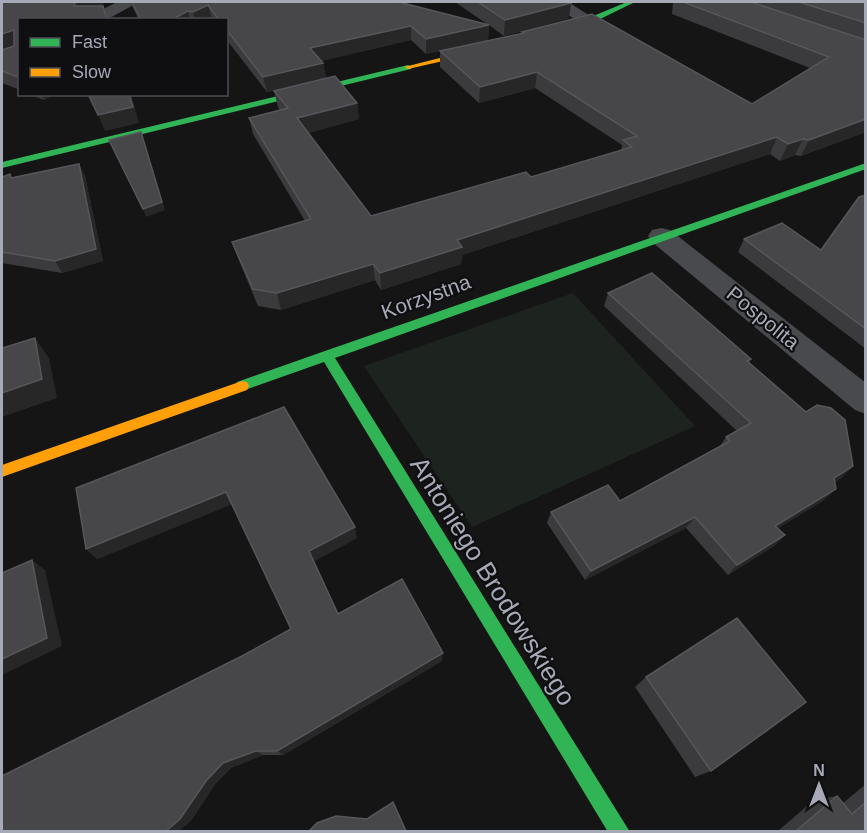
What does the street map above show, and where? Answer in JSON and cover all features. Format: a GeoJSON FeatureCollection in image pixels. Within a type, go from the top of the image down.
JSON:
{"type":"FeatureCollection","features":[{"type":"Feature","properties":{"kind":"street"},"geometry":{"type":"LineString","coordinates":[[95,18],[130,2]]}},
{"type":"Feature","properties":{"kind":"street"},"geometry":{"type":"LineString","coordinates":[[556,2],[589,21]]}},
{"type":"Feature","properties":{"kind":"street"},"geometry":{"type":"LineString","coordinates":[[537,36],[589,21],[632,2]]}},
{"type":"Feature","properties":{"kind":"street"},"geometry":{"type":"LineString","coordinates":[[2,165],[493,46]]}},
{"type":"Feature","properties":{"kind":"street","name":"Korzystna"},"geometry":{"type":"LineString","coordinates":[[2,471],[661,236],[866,166]]}},
{"type":"Feature","properties":{"kind":"street","name":"Pospolita"},"geometry":{"type":"LineString","coordinates":[[661,236],[866,401]]}},
{"type":"Feature","properties":{"kind":"street","name":"Antoniego Brodowskiego"},"geometry":{"type":"LineString","coordinates":[[326,356],[620,831]]}},
{"type":"Feature","properties":{"kind":"shaded area"},"geometry":{"type":"Polygon","coordinates":[[[573,293],[695,426],[472,527],[364,366],[573,293]]]}},
{"type":"Feature","properties":{"kind":"building"},"geometry":{"type":"Polygon","coordinates":[[[2,2],[78,2],[74,6],[103,6],[106,18],[18,18],[18,77],[2,71],[2,50],[14,46],[14,30],[2,34],[2,2]]]}},
{"type":"Feature","properties":{"kind":"building"},"geometry":{"type":"Polygon","coordinates":[[[132,2],[399,2],[489,25],[426,39],[411,26],[310,48],[323,63],[263,77],[228,32],[228,18],[218,18],[208,5],[175,18],[140,18],[132,2]]]}},
{"type":"Feature","properties":{"kind":"building"},"geometry":{"type":"Polygon","coordinates":[[[478,2],[569,2],[571,3],[505,20],[478,2]]]}},
{"type":"Feature","properties":{"kind":"building"},"geometry":{"type":"Polygon","coordinates":[[[683,2],[751,2],[866,40],[866,119],[809,140],[803,139],[788,144],[777,137],[457,240],[462,247],[380,273],[373,264],[277,293],[253,289],[232,242],[311,219],[249,118],[288,108],[274,91],[335,76],[357,103],[297,118],[371,216],[526,172],[531,177],[632,147],[623,140],[637,136],[537,72],[480,87],[440,51],[524,33],[522,32],[592,14],[752,104],[829,57],[683,2]]]}},
{"type":"Feature","properties":{"kind":"building"},"geometry":{"type":"Polygon","coordinates":[[[799,2],[866,2],[866,23],[799,2]]]}},
{"type":"Feature","properties":{"kind":"building"},"geometry":{"type":"Polygon","coordinates":[[[89,96],[130,96],[133,107],[98,115],[89,96]]]}},
{"type":"Feature","properties":{"kind":"building"},"geometry":{"type":"Polygon","coordinates":[[[141,132],[162,202],[143,209],[109,140],[141,132]]]}},
{"type":"Feature","properties":{"kind":"building"},"geometry":{"type":"Polygon","coordinates":[[[79,164],[96,249],[55,261],[2,252],[2,177],[10,174],[11,178],[79,164]]]}},
{"type":"Feature","properties":{"kind":"building"},"geometry":{"type":"Polygon","coordinates":[[[866,195],[866,329],[744,239],[782,223],[821,250],[859,197],[866,195]]]}},
{"type":"Feature","properties":{"kind":"building"},"geometry":{"type":"Polygon","coordinates":[[[652,273],[751,359],[747,361],[806,412],[817,405],[831,408],[845,420],[853,466],[834,478],[836,489],[775,526],[785,535],[737,565],[695,517],[591,571],[551,512],[608,485],[620,501],[730,441],[726,437],[751,423],[608,293],[652,273]]]}},
{"type":"Feature","properties":{"kind":"building"},"geometry":{"type":"Polygon","coordinates":[[[35,338],[42,379],[2,393],[2,348],[35,338]]]}},
{"type":"Feature","properties":{"kind":"building"},"geometry":{"type":"Polygon","coordinates":[[[284,407],[355,527],[309,551],[338,614],[402,579],[443,653],[277,751],[256,751],[223,763],[206,781],[180,819],[166,831],[2,831],[2,776],[242,656],[291,629],[226,492],[86,549],[76,488],[284,407]]]}},
{"type":"Feature","properties":{"kind":"building"},"geometry":{"type":"Polygon","coordinates":[[[32,560],[47,638],[2,659],[2,573],[32,560]]]}},
{"type":"Feature","properties":{"kind":"building"},"geometry":{"type":"Polygon","coordinates":[[[737,618],[806,702],[711,771],[646,677],[737,618]]]}},
{"type":"Feature","properties":{"kind":"building"},"geometry":{"type":"Polygon","coordinates":[[[837,796],[852,814],[866,802],[866,831],[796,831],[837,796]]]}},
{"type":"Feature","properties":{"kind":"building"},"geometry":{"type":"Polygon","coordinates":[[[393,802],[406,831],[309,831],[317,823],[336,816],[367,819],[393,802]]]}},
{"type":"Feature","properties":{"kind":"traffic: fast"},"geometry":{"type":"LineString","coordinates":[[554,31],[589,21],[632,2]]}},
{"type":"Feature","properties":{"kind":"traffic: fast"},"geometry":{"type":"LineString","coordinates":[[2,165],[408,67]]}},
{"type":"Feature","properties":{"kind":"traffic: fast"},"geometry":{"type":"LineString","coordinates":[[242,386],[866,166]]}},
{"type":"Feature","properties":{"kind":"traffic: fast"},"geometry":{"type":"LineString","coordinates":[[326,355],[620,832]]}},
{"type":"Feature","properties":{"kind":"traffic: slow"},"geometry":{"type":"LineString","coordinates":[[408,67],[484,49]]}},
{"type":"Feature","properties":{"kind":"traffic: slow"},"geometry":{"type":"LineString","coordinates":[[2,471],[242,386]]}}]}
